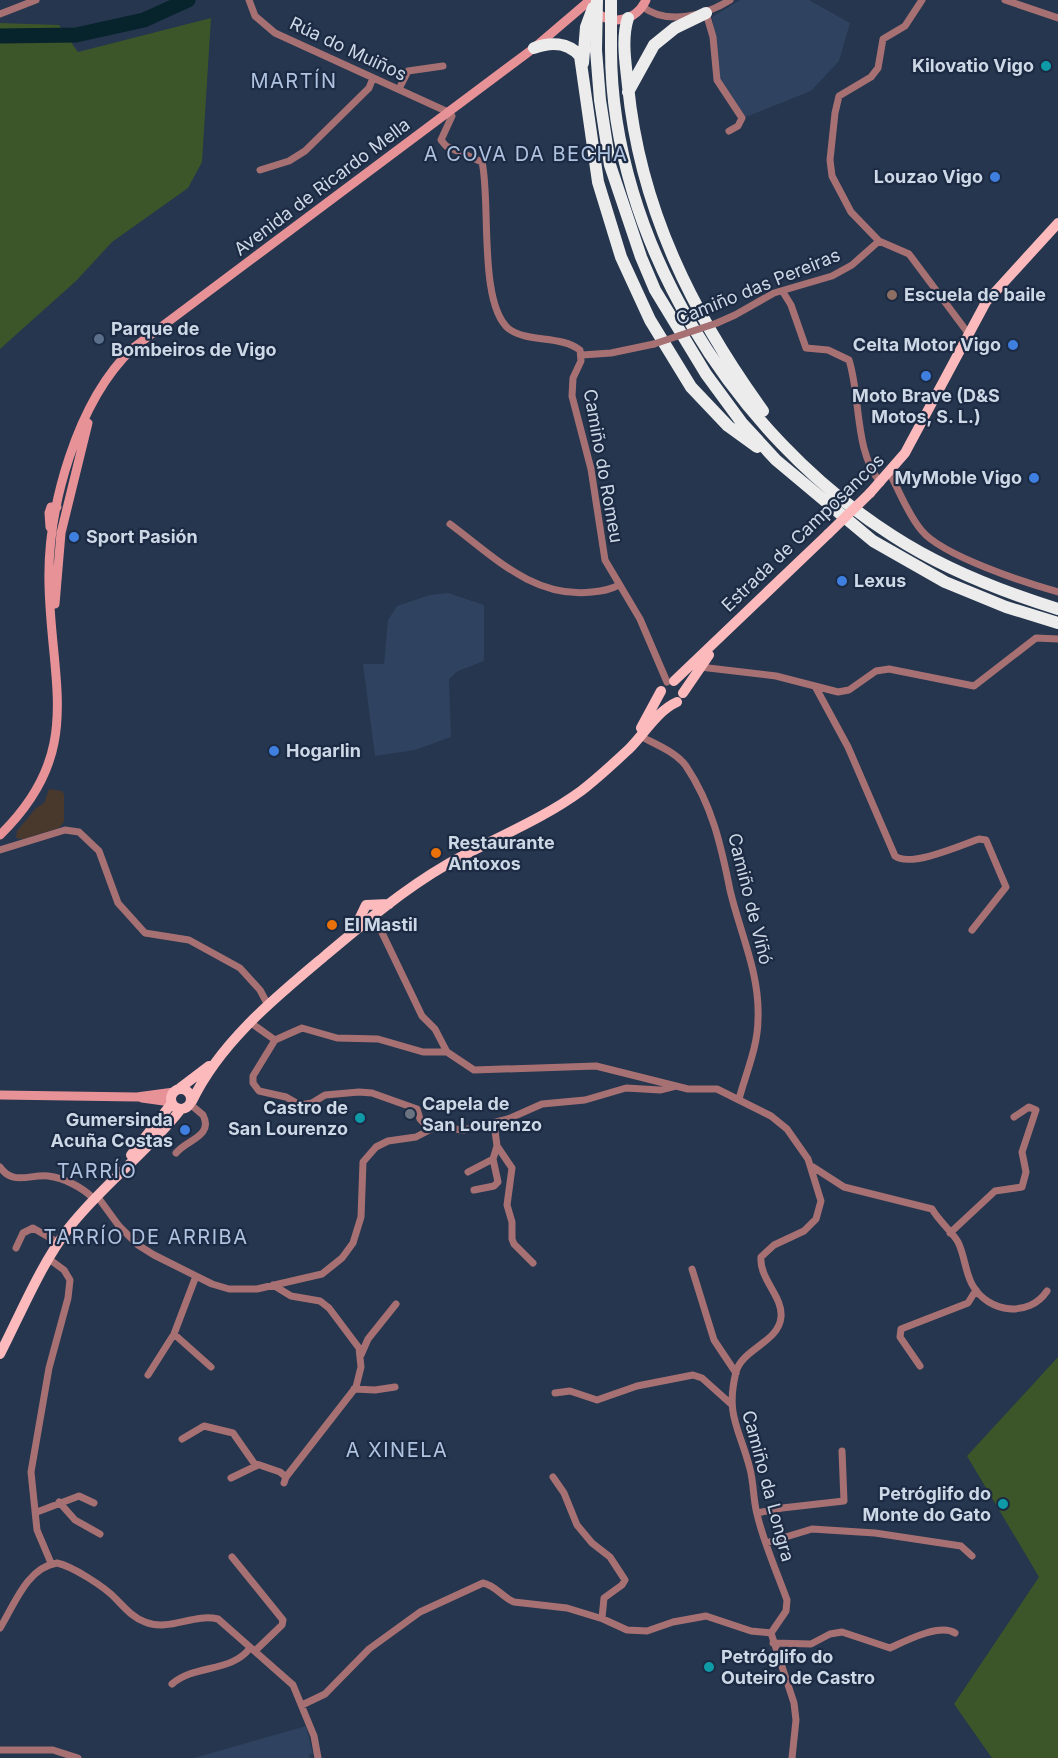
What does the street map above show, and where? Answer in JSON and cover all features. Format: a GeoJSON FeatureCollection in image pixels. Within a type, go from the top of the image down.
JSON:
{"type":"FeatureCollection","features":[{"type":"Feature","properties":{"kind":"highway"},"geometry":{"type":"LineString","coordinates":[[611,0],[611,49],[620,140],[640,215],[675,297],[719,370],[758,417],[810,470],[892,535],[947,567],[1009,594],[1058,609]]}},
{"type":"Feature","properties":{"kind":"highway"},"geometry":{"type":"LineString","coordinates":[[592,2],[600,100],[610,165],[641,257],[655,290],[706,374],[742,423],[776,460]]}},
{"type":"Feature","properties":{"kind":"highway"},"geometry":{"type":"LineString","coordinates":[[592,2],[586,27],[583,64],[598,182],[621,256],[650,320],[691,387],[728,426],[776,460],[873,540],[945,582],[1006,608],[1058,623]]}},
{"type":"Feature","properties":{"kind":"highway"},"geometry":{"type":"LineString","coordinates":[[628,92],[654,45],[675,28],[706,13]]}},
{"type":"Feature","properties":{"kind":"highway"},"geometry":{"type":"LineString","coordinates":[[628,18],[625,40],[628,92],[634,135],[647,189],[676,268],[702,320],[735,373],[765,414],[805,458],[810,470]]}},
{"type":"Feature","properties":{"kind":"highway"},"geometry":{"type":"LineString","coordinates":[[534,48],[552,44],[565,45],[575,51],[583,64]]}},
{"type":"Feature","properties":{"kind":"main road"},"geometry":{"type":"LineString","coordinates":[[592,2],[609,19],[628,18],[644,3]]}},
{"type":"Feature","properties":{"kind":"main road","name":"Avenida de Ricardo Mella"},"geometry":{"type":"LineString","coordinates":[[0,835],[26,807],[38,789],[57,736],[58,692],[53,625],[56,511],[70,457],[90,412],[114,368],[133,348],[534,48],[592,2]]}},
{"type":"Feature","properties":{"kind":"main road","name":"Estrada de Camposancos"},"geometry":{"type":"LineString","coordinates":[[615,761],[637,734],[667,685],[890,474],[920,428],[986,302],[1007,276],[1058,223]]}},
{"type":"Feature","properties":{"kind":"main road","name":"Avenida de Ricardo Mella"},"geometry":{"type":"LineString","coordinates":[[53,564],[90,412]]}},
{"type":"Feature","properties":{"kind":"main road"},"geometry":{"type":"LineString","coordinates":[[56,511],[75,469]]}},
{"type":"Feature","properties":{"kind":"main road","name":"Estrada de Camposancos"},"geometry":{"type":"LineString","coordinates":[[370,911],[389,904],[443,867],[565,802],[615,761],[667,706],[680,697],[703,668],[729,628]]}},
{"type":"Feature","properties":{"kind":"main road"},"geometry":{"type":"LineString","coordinates":[[667,685],[682,686],[680,697],[666,701],[667,685]]}},
{"type":"Feature","properties":{"kind":"main road"},"geometry":{"type":"LineString","coordinates":[[0,1354],[59,1243],[95,1197],[143,1151],[180,1100],[268,1005],[354,932],[370,911]]}},
{"type":"Feature","properties":{"kind":"main road"},"geometry":{"type":"LineString","coordinates":[[116,1175],[160,1117],[180,1100],[214,1063]]}},
{"type":"Feature","properties":{"kind":"main road"},"geometry":{"type":"LineString","coordinates":[[0,1095],[137,1097],[180,1100]]}},
{"type":"Feature","properties":{"kind":"main road"},"geometry":{"type":"LineString","coordinates":[[137,1097],[157,1101],[180,1100]]}},
{"type":"Feature","properties":{"kind":"main road"},"geometry":{"type":"LineString","coordinates":[[157,1101],[161,1109],[160,1117]]}},
{"type":"Feature","properties":{"kind":"street"},"geometry":{"type":"LineString","coordinates":[[0,14],[35,0]]}},
{"type":"Feature","properties":{"kind":"street","name":"Rúa do Muiños"},"geometry":{"type":"LineString","coordinates":[[249,0],[255,16],[275,33],[448,112]]}},
{"type":"Feature","properties":{"kind":"street"},"geometry":{"type":"LineString","coordinates":[[644,3],[667,15],[706,13],[730,0]]}},
{"type":"Feature","properties":{"kind":"street"},"geometry":{"type":"LineString","coordinates":[[922,0],[905,26],[883,39],[878,68],[872,77],[843,91],[836,104],[830,160],[832,176],[851,212],[879,241],[909,254],[968,333]]}},
{"type":"Feature","properties":{"kind":"street"},"geometry":{"type":"LineString","coordinates":[[1005,0],[1058,18]]}},
{"type":"Feature","properties":{"kind":"street"},"geometry":{"type":"LineString","coordinates":[[706,13],[713,37],[717,80],[742,118],[738,126],[729,131]]}},
{"type":"Feature","properties":{"kind":"street"},"geometry":{"type":"LineString","coordinates":[[399,89],[408,71],[443,66]]}},
{"type":"Feature","properties":{"kind":"street"},"geometry":{"type":"LineString","coordinates":[[260,170],[289,161],[305,151],[369,88],[373,78]]}},
{"type":"Feature","properties":{"kind":"street"},"geometry":{"type":"LineString","coordinates":[[448,112],[452,116],[441,140],[446,146],[480,159],[483,165],[491,287],[504,322],[516,332],[575,347],[582,355]]}},
{"type":"Feature","properties":{"kind":"street","name":"Camiño das Pereiras"},"geometry":{"type":"LineString","coordinates":[[582,355],[611,354],[654,344],[717,322],[735,315],[767,295],[832,276],[852,265],[879,241]]}},
{"type":"Feature","properties":{"kind":"street"},"geometry":{"type":"LineString","coordinates":[[783,292],[791,304],[806,348],[828,350],[849,360],[857,387],[864,440],[874,475],[881,483]]}},
{"type":"Feature","properties":{"kind":"street","name":"Camiño do Romeu"},"geometry":{"type":"LineString","coordinates":[[582,355],[573,378],[572,396],[591,469],[602,551],[652,642],[667,685]]}},
{"type":"Feature","properties":{"kind":"street"},"geometry":{"type":"LineString","coordinates":[[890,474],[916,523],[936,544],[1011,577],[1058,592]]}},
{"type":"Feature","properties":{"kind":"street"},"geometry":{"type":"LineString","coordinates":[[450,524],[518,575],[547,590],[585,593],[610,590],[619,585]]}},
{"type":"Feature","properties":{"kind":"street"},"geometry":{"type":"LineString","coordinates":[[703,668],[776,676],[816,688],[843,692],[876,671],[889,669],[974,686],[1036,638],[1058,639]]}},
{"type":"Feature","properties":{"kind":"street"},"geometry":{"type":"LineString","coordinates":[[816,688],[844,739],[895,855],[905,859],[937,855],[979,839],[986,840],[1006,886],[972,930]]}},
{"type":"Feature","properties":{"kind":"street","name":"Camiño de Viñó"},"geometry":{"type":"LineString","coordinates":[[640,736],[671,753],[685,765],[704,796],[720,840],[730,889],[758,989],[756,1038],[739,1099]]}},
{"type":"Feature","properties":{"kind":"street"},"geometry":{"type":"LineString","coordinates":[[0,850],[65,830],[79,832],[99,851],[118,903],[145,933],[189,940],[240,968],[260,990],[268,1005]]}},
{"type":"Feature","properties":{"kind":"street","name":"Camiño da Longra"},"geometry":{"type":"LineString","coordinates":[[370,911],[422,1016],[435,1029],[447,1052],[463,1065],[474,1070],[564,1068],[586,1065],[688,1089],[717,1089],[779,1122],[813,1167],[821,1201],[816,1219],[804,1231],[774,1245],[761,1257],[763,1272],[781,1312],[780,1324],[743,1360],[736,1372],[731,1404],[735,1428],[750,1470],[757,1514],[788,1608],[771,1633]]}},
{"type":"Feature","properties":{"kind":"street"},"geometry":{"type":"LineString","coordinates":[[251,1023],[275,1040]]}},
{"type":"Feature","properties":{"kind":"street"},"geometry":{"type":"LineString","coordinates":[[429,1129],[420,1119],[417,1109],[372,1093],[325,1095],[312,1103],[300,1105],[286,1097],[259,1091],[253,1083],[253,1076],[275,1040],[302,1028],[337,1038],[371,1039],[423,1052],[447,1052]]}},
{"type":"Feature","properties":{"kind":"street"},"geometry":{"type":"LineString","coordinates":[[0,1167],[3,1171],[21,1180],[44,1176],[73,1184],[95,1197],[138,1245],[196,1276],[237,1290],[257,1289],[322,1274],[342,1258],[358,1233],[361,1218],[363,1162],[367,1155],[388,1141],[416,1137],[429,1129],[447,1127],[464,1130],[494,1123],[542,1104],[585,1100],[626,1088],[660,1090],[677,1086]]}},
{"type":"Feature","properties":{"kind":"street"},"geometry":{"type":"LineString","coordinates":[[176,1153],[203,1134],[205,1127],[203,1114],[180,1100]]}},
{"type":"Feature","properties":{"kind":"street"},"geometry":{"type":"LineString","coordinates":[[950,1233],[995,1191],[1022,1187],[1026,1172],[1023,1158],[1024,1144],[1036,1110],[1029,1107],[1014,1117]]}},
{"type":"Feature","properties":{"kind":"street"},"geometry":{"type":"LineString","coordinates":[[494,1123],[497,1146],[512,1168],[507,1206],[512,1222],[514,1245],[533,1263]]}},
{"type":"Feature","properties":{"kind":"street"},"geometry":{"type":"LineString","coordinates":[[474,1190],[496,1185],[498,1179],[492,1159],[497,1146]]}},
{"type":"Feature","properties":{"kind":"street"},"geometry":{"type":"LineString","coordinates":[[468,1173],[492,1159]]}},
{"type":"Feature","properties":{"kind":"street"},"geometry":{"type":"LineString","coordinates":[[813,1167],[844,1187],[927,1206],[959,1244],[976,1290],[989,1301],[1010,1311],[1033,1304],[1047,1291]]}},
{"type":"Feature","properties":{"kind":"street"},"geometry":{"type":"LineString","coordinates":[[16,1248],[23,1233],[33,1228],[59,1243]]}},
{"type":"Feature","properties":{"kind":"street"},"geometry":{"type":"LineString","coordinates":[[49,1260],[69,1275],[70,1289],[49,1368],[31,1472],[37,1512],[37,1530],[51,1563]]}},
{"type":"Feature","properties":{"kind":"street"},"geometry":{"type":"LineString","coordinates":[[692,1269],[714,1340],[736,1372]]}},
{"type":"Feature","properties":{"kind":"street"},"geometry":{"type":"LineString","coordinates":[[148,1375],[174,1334],[196,1276]]}},
{"type":"Feature","properties":{"kind":"street"},"geometry":{"type":"LineString","coordinates":[[182,1439],[204,1426],[233,1434],[258,1465],[280,1472],[285,1480],[354,1389],[360,1374],[359,1348],[329,1308],[320,1301],[291,1296],[273,1285]]}},
{"type":"Feature","properties":{"kind":"street"},"geometry":{"type":"LineString","coordinates":[[920,1366],[900,1337],[901,1329],[968,1304],[976,1290]]}},
{"type":"Feature","properties":{"kind":"street"},"geometry":{"type":"LineString","coordinates":[[361,1355],[369,1340],[396,1304]]}},
{"type":"Feature","properties":{"kind":"street"},"geometry":{"type":"LineString","coordinates":[[174,1334],[211,1367]]}},
{"type":"Feature","properties":{"kind":"street"},"geometry":{"type":"LineString","coordinates":[[555,1393],[570,1391],[597,1400],[637,1386],[693,1375],[702,1378],[731,1404]]}},
{"type":"Feature","properties":{"kind":"street"},"geometry":{"type":"LineString","coordinates":[[354,1389],[375,1390],[395,1387]]}},
{"type":"Feature","properties":{"kind":"street"},"geometry":{"type":"LineString","coordinates":[[757,1514],[782,1508],[844,1501],[842,1451]]}},
{"type":"Feature","properties":{"kind":"street"},"geometry":{"type":"LineString","coordinates":[[231,1479],[258,1465]]}},
{"type":"Feature","properties":{"kind":"street"},"geometry":{"type":"LineString","coordinates":[[553,1477],[564,1492],[577,1525],[592,1543],[610,1557],[625,1580],[622,1585],[604,1598],[602,1618]]}},
{"type":"Feature","properties":{"kind":"street"},"geometry":{"type":"LineString","coordinates":[[37,1512],[79,1496],[94,1503]]}},
{"type":"Feature","properties":{"kind":"street"},"geometry":{"type":"LineString","coordinates":[[59,1502],[75,1520],[100,1534]]}},
{"type":"Feature","properties":{"kind":"street"},"geometry":{"type":"LineString","coordinates":[[766,1543],[812,1528],[875,1533],[961,1546],[972,1557]]}},
{"type":"Feature","properties":{"kind":"street"},"geometry":{"type":"LineString","coordinates":[[172,1684],[189,1672],[235,1661],[252,1650],[282,1624],[283,1620],[232,1557]]}},
{"type":"Feature","properties":{"kind":"street"},"geometry":{"type":"LineString","coordinates":[[0,1628],[20,1591],[51,1563]]}},
{"type":"Feature","properties":{"kind":"street"},"geometry":{"type":"LineString","coordinates":[[51,1563],[69,1567],[116,1598],[127,1611],[145,1622],[163,1626],[204,1617],[218,1619],[228,1624],[252,1650],[293,1685],[314,1736],[318,1758]]}},
{"type":"Feature","properties":{"kind":"street"},"geometry":{"type":"LineString","coordinates":[[302,1705],[325,1694],[369,1649],[420,1612],[483,1583],[491,1585],[506,1599],[514,1602],[552,1605],[602,1618],[627,1630],[646,1631],[673,1622],[706,1616],[751,1631],[771,1633],[794,1703],[796,1720],[792,1758]]}},
{"type":"Feature","properties":{"kind":"street"},"geometry":{"type":"LineString","coordinates":[[773,1643],[811,1644],[830,1634],[842,1632],[890,1648],[920,1635],[949,1630],[955,1633]]}},
{"type":"Feature","properties":{"kind":"street"},"geometry":{"type":"LineString","coordinates":[[0,1750],[53,1750],[78,1758]]}},
{"type":"Feature","properties":{"kind":"shaded area"},"geometry":{"type":"Polygon","coordinates":[[[740,0],[809,0],[850,23],[839,61],[811,91],[746,117],[723,88],[716,66],[717,48],[712,17],[740,0]]]}},
{"type":"Feature","properties":{"kind":"shaded area"},"geometry":{"type":"Polygon","coordinates":[[[448,593],[484,605],[484,661],[458,671],[449,679],[451,737],[415,750],[375,756],[363,664],[384,664],[388,620],[397,606],[430,595],[448,593]]]}},
{"type":"Feature","properties":{"kind":"shaded area"},"geometry":{"type":"Polygon","coordinates":[[[49,789],[62,791],[64,794],[64,822],[59,828],[23,839],[16,838],[17,831],[36,808],[44,803],[49,789]]]}},
{"type":"Feature","properties":{"kind":"shaded area"},"geometry":{"type":"Polygon","coordinates":[[[306,1726],[313,1754],[309,1754],[310,1758],[194,1758],[306,1726]]]}},
{"type":"Feature","properties":{"kind":"green space"},"geometry":{"type":"Polygon","coordinates":[[[211,18],[202,162],[188,188],[112,242],[76,281],[0,349],[0,23],[59,25],[78,52],[211,18]]]}},
{"type":"Feature","properties":{"kind":"green space"},"geometry":{"type":"Polygon","coordinates":[[[1058,1357],[1058,1758],[992,1758],[954,1704],[1039,1577],[967,1456],[1058,1357]]]}},
{"type":"Feature","properties":{"kind":"waterway"},"geometry":{"type":"LineString","coordinates":[[0,36],[76,35],[144,20],[188,0]]}},
{"type":"Feature","properties":{"kind":"place","name":"Kilovatio Vigo"},"geometry":{"type":"Point","coordinates":[1046,66]}},
{"type":"Feature","properties":{"kind":"place","name":"Louzao Vigo"},"geometry":{"type":"Point","coordinates":[995,177]}},
{"type":"Feature","properties":{"kind":"place","name":"Escuela de baile"},"geometry":{"type":"Point","coordinates":[892,295]}},
{"type":"Feature","properties":{"kind":"place","name":"Parque de Bombeiros de Vigo"},"geometry":{"type":"Point","coordinates":[99,339]}},
{"type":"Feature","properties":{"kind":"place","name":"Celta Motor Vigo"},"geometry":{"type":"Point","coordinates":[1013,345]}},
{"type":"Feature","properties":{"kind":"place","name":"Moto Brave (D&S Motos, S. L.)"},"geometry":{"type":"Point","coordinates":[926,376]}},
{"type":"Feature","properties":{"kind":"place","name":"MyMoble Vigo"},"geometry":{"type":"Point","coordinates":[1034,478]}},
{"type":"Feature","properties":{"kind":"place","name":"Sport Pasión"},"geometry":{"type":"Point","coordinates":[74,537]}},
{"type":"Feature","properties":{"kind":"place","name":"Lexus"},"geometry":{"type":"Point","coordinates":[842,581]}},
{"type":"Feature","properties":{"kind":"place","name":"Hogarlin"},"geometry":{"type":"Point","coordinates":[274,751]}},
{"type":"Feature","properties":{"kind":"place","name":"Restaurante Antoxos"},"geometry":{"type":"Point","coordinates":[436,853]}},
{"type":"Feature","properties":{"kind":"place","name":"El Mastil"},"geometry":{"type":"Point","coordinates":[332,925]}},
{"type":"Feature","properties":{"kind":"place","name":"Capela de San Lourenzo"},"geometry":{"type":"Point","coordinates":[410,1114]}},
{"type":"Feature","properties":{"kind":"place","name":"Castro de San Lourenzo"},"geometry":{"type":"Point","coordinates":[360,1118]}},
{"type":"Feature","properties":{"kind":"place","name":"Gumersinda Acuña Costas"},"geometry":{"type":"Point","coordinates":[185,1130]}},
{"type":"Feature","properties":{"kind":"place","name":"Petróglifo do Monte do Gato"},"geometry":{"type":"Point","coordinates":[1003,1504]}},
{"type":"Feature","properties":{"kind":"place","name":"Petróglifo do Outeiro de Castro"},"geometry":{"type":"Point","coordinates":[709,1667]}},
{"type":"Feature","properties":{"kind":"district","name":"MARTÍN"},"geometry":{"type":"Point","coordinates":[294,81]}},
{"type":"Feature","properties":{"kind":"district","name":"A COVA DA BECHA"},"geometry":{"type":"Point","coordinates":[526,154]}},
{"type":"Feature","properties":{"kind":"district","name":"TARRÍO"},"geometry":{"type":"Point","coordinates":[97,1171]}},
{"type":"Feature","properties":{"kind":"district","name":"TARRÍO DE ARRIBA"},"geometry":{"type":"Point","coordinates":[146,1237]}},
{"type":"Feature","properties":{"kind":"district","name":"A XINELA"},"geometry":{"type":"Point","coordinates":[397,1450]}}]}
